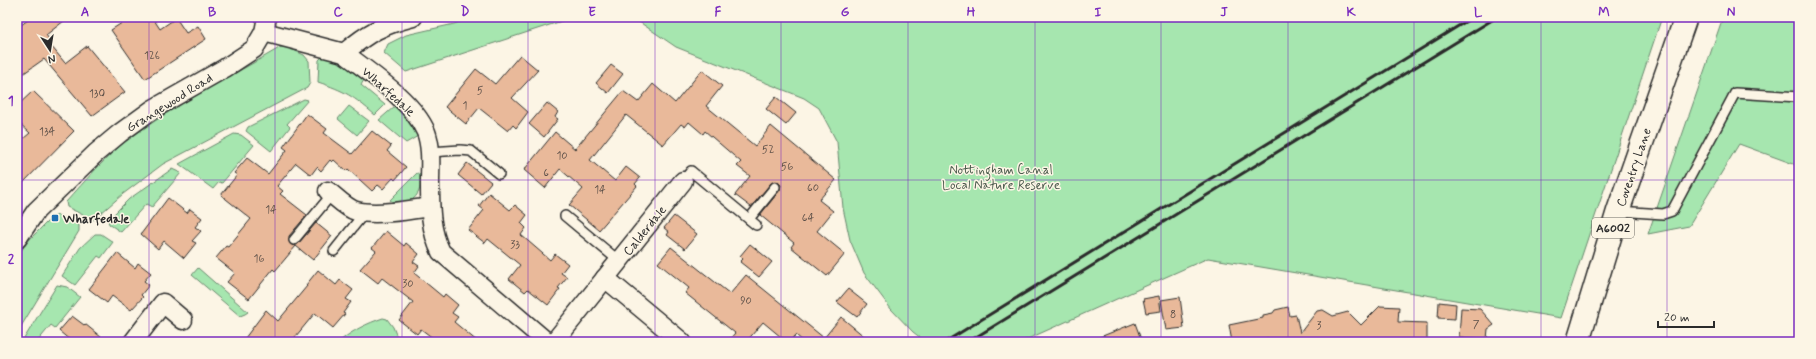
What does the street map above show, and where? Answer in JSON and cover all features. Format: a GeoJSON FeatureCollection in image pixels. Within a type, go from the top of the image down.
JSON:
{"type":"FeatureCollection","features":[{"type":"Feature","properties":{"kind":"main road","name":"Coventry Lane"},"geometry":{"type":"LineString","coordinates":[[1578,342],[1618,211],[1686,17]]}},
{"type":"Feature","properties":{"kind":"street"},"geometry":{"type":"LineString","coordinates":[[266,24],[344,53],[366,35],[389,23],[414,17]]}},
{"type":"Feature","properties":{"kind":"street","name":"Grangewood Road"},"geometry":{"type":"LineString","coordinates":[[17,239],[36,211],[96,153],[153,109],[245,56],[254,49],[266,24]]}},
{"type":"Feature","properties":{"kind":"street","name":"Wharfedale"},"geometry":{"type":"LineString","coordinates":[[344,53],[375,76],[418,116],[426,133],[430,152],[430,207],[433,232],[441,252],[546,342]]}},
{"type":"Feature","properties":{"kind":"street","name":"Calderdale"},"geometry":{"type":"LineString","coordinates":[[554,342],[683,181]]}},
{"type":"Feature","properties":{"kind":"street"},"geometry":{"type":"LineString","coordinates":[[330,193],[357,211],[393,212],[430,207]]}},
{"type":"Feature","properties":{"kind":"street"},"geometry":{"type":"LineString","coordinates":[[605,278],[682,342]]}},
{"type":"Feature","properties":{"kind":"street"},"geometry":{"type":"LineString","coordinates":[[133,342],[163,303],[183,320]]}},
{"type":"Feature","properties":{"kind":"lane"},"geometry":{"type":"LineString","coordinates":[[1618,211],[1664,214],[1672,211],[1735,93],[1799,97]]}},
{"type":"Feature","properties":{"kind":"lane"},"geometry":{"type":"LineString","coordinates":[[430,152],[460,150],[471,151],[499,174]]}},
{"type":"Feature","properties":{"kind":"lane"},"geometry":{"type":"LineString","coordinates":[[683,181],[691,171],[753,222],[775,186]]}},
{"type":"Feature","properties":{"kind":"lane"},"geometry":{"type":"LineString","coordinates":[[294,240],[330,193]]}},
{"type":"Feature","properties":{"kind":"lane"},"geometry":{"type":"LineString","coordinates":[[334,251],[366,211]]}},
{"type":"Feature","properties":{"kind":"lane"},"geometry":{"type":"LineString","coordinates":[[565,216],[619,261]]}},
{"type":"Feature","properties":{"kind":"green space"},"geometry":{"type":"Polygon","coordinates":[[[474,17],[574,17],[406,72],[384,53],[388,44],[406,35],[454,24],[474,17]]]}},
{"type":"Feature","properties":{"kind":"green space","name":"Nottingham Canal Local Nature Reserve"},"geometry":{"type":"Polygon","coordinates":[[[632,17],[1662,17],[1561,318],[1208,258],[1021,342],[926,342],[913,332],[891,309],[864,273],[850,240],[843,208],[837,142],[819,108],[804,98],[676,47],[632,17]]]}},
{"type":"Feature","properties":{"kind":"green space"},"geometry":{"type":"Polygon","coordinates":[[[1723,17],[1799,17],[1799,166],[1739,144],[1689,226],[1648,234],[1723,17]]]}},
{"type":"Feature","properties":{"kind":"green space"},"geometry":{"type":"Polygon","coordinates":[[[281,47],[287,47],[304,55],[309,61],[310,83],[307,88],[163,164],[123,194],[93,220],[67,207],[66,202],[88,177],[112,153],[129,139],[184,102],[281,47]]]}},
{"type":"Feature","properties":{"kind":"green space"},"geometry":{"type":"Polygon","coordinates":[[[322,57],[334,60],[355,72],[364,80],[361,85],[385,105],[375,115],[361,103],[348,95],[335,88],[318,82],[319,60],[322,57]]]}},
{"type":"Feature","properties":{"kind":"green space"},"geometry":{"type":"Polygon","coordinates":[[[304,99],[308,100],[287,124],[290,127],[271,151],[246,131],[248,127],[304,99]]]}},
{"type":"Feature","properties":{"kind":"green space"},"geometry":{"type":"Polygon","coordinates":[[[349,106],[369,121],[357,135],[338,119],[349,106]]]}},
{"type":"Feature","properties":{"kind":"green space"},"geometry":{"type":"Polygon","coordinates":[[[395,106],[409,121],[418,136],[406,143],[379,120],[395,106]]]}},
{"type":"Feature","properties":{"kind":"green space"},"geometry":{"type":"Polygon","coordinates":[[[234,134],[241,135],[254,145],[222,183],[219,182],[213,189],[179,164],[234,134]]]}},
{"type":"Feature","properties":{"kind":"green space"},"geometry":{"type":"Polygon","coordinates":[[[172,169],[181,173],[152,207],[146,204],[121,232],[109,224],[108,220],[129,199],[172,169]]]}},
{"type":"Feature","properties":{"kind":"green space"},"geometry":{"type":"Polygon","coordinates":[[[417,173],[420,174],[419,191],[412,200],[401,204],[390,200],[417,173]]]}},
{"type":"Feature","properties":{"kind":"green space"},"geometry":{"type":"Polygon","coordinates":[[[57,215],[79,225],[79,231],[17,333],[17,256],[30,239],[48,221],[57,215]]]}},
{"type":"Feature","properties":{"kind":"green space"},"geometry":{"type":"Polygon","coordinates":[[[95,234],[101,234],[113,242],[101,258],[98,256],[75,285],[62,276],[80,248],[95,234]]]}},
{"type":"Feature","properties":{"kind":"green space"},"geometry":{"type":"Polygon","coordinates":[[[198,268],[248,312],[240,316],[192,275],[198,268]]]}},
{"type":"Feature","properties":{"kind":"green space"},"geometry":{"type":"Polygon","coordinates":[[[57,285],[67,287],[80,297],[55,328],[51,325],[37,342],[22,342],[57,285]]]}},
{"type":"Feature","properties":{"kind":"green space"},"geometry":{"type":"Polygon","coordinates":[[[383,318],[387,319],[393,327],[399,342],[339,342],[349,334],[371,322],[383,318]]]}},
{"type":"Feature","properties":{"kind":"building"},"geometry":{"type":"Polygon","coordinates":[[[32,17],[69,17],[46,35],[49,39],[47,41],[65,63],[87,46],[125,92],[92,116],[44,59],[17,78],[17,28],[32,17]]]}},
{"type":"Feature","properties":{"kind":"building"},"geometry":{"type":"Polygon","coordinates":[[[131,17],[152,17],[160,29],[176,18],[186,33],[198,26],[206,39],[145,79],[111,30],[131,17]]]}},
{"type":"Feature","properties":{"kind":"building"},"geometry":{"type":"Polygon","coordinates":[[[520,55],[538,70],[512,98],[528,112],[516,128],[513,125],[508,131],[479,108],[466,124],[445,107],[476,69],[495,84],[520,55]]]}},
{"type":"Feature","properties":{"kind":"building"},"geometry":{"type":"Polygon","coordinates":[[[611,65],[623,74],[608,93],[596,83],[611,65]]]}},
{"type":"Feature","properties":{"kind":"building"},"geometry":{"type":"Polygon","coordinates":[[[702,70],[722,86],[706,106],[755,146],[771,126],[836,180],[819,200],[833,211],[817,231],[845,254],[827,276],[791,247],[794,243],[760,215],[780,190],[781,185],[776,181],[771,183],[751,207],[735,195],[750,176],[737,166],[741,162],[705,131],[703,134],[689,122],[685,127],[681,124],[663,145],[626,115],[590,160],[615,181],[626,167],[640,178],[635,184],[637,186],[599,230],[569,205],[583,189],[560,169],[545,188],[524,170],[555,132],[575,149],[623,91],[638,102],[653,84],[675,103],[702,70]]]}},
{"type":"Feature","properties":{"kind":"building"},"geometry":{"type":"Polygon","coordinates":[[[33,91],[74,131],[17,189],[17,144],[30,133],[17,121],[17,106],[33,91]]]}},
{"type":"Feature","properties":{"kind":"building"},"geometry":{"type":"Polygon","coordinates":[[[776,97],[796,113],[786,125],[766,109],[776,97]]]}},
{"type":"Feature","properties":{"kind":"building"},"geometry":{"type":"Polygon","coordinates":[[[547,103],[558,112],[555,117],[558,119],[544,137],[529,124],[547,103]]]}},
{"type":"Feature","properties":{"kind":"building"},"geometry":{"type":"Polygon","coordinates":[[[307,114],[327,129],[324,133],[352,154],[372,131],[391,146],[387,151],[406,167],[395,180],[393,178],[383,189],[378,185],[372,191],[348,169],[346,171],[334,160],[332,162],[330,160],[321,171],[317,167],[311,175],[296,163],[277,186],[283,191],[280,194],[307,215],[289,236],[289,242],[293,246],[298,244],[316,223],[332,236],[313,260],[296,246],[275,271],[273,269],[249,299],[227,282],[235,273],[216,258],[226,246],[228,247],[251,219],[221,195],[237,175],[234,173],[247,158],[268,174],[287,150],[283,147],[307,114]]]}},
{"type":"Feature","properties":{"kind":"building"},"geometry":{"type":"Polygon","coordinates":[[[467,163],[491,182],[481,194],[458,175],[467,163]]]}},
{"type":"Feature","properties":{"kind":"building"},"geometry":{"type":"Polygon","coordinates":[[[489,193],[510,210],[515,205],[527,215],[521,223],[526,228],[521,235],[550,260],[555,254],[568,264],[561,273],[567,277],[558,288],[560,289],[548,305],[528,289],[525,292],[509,279],[520,265],[488,239],[485,243],[468,230],[484,210],[479,206],[489,193]]]}},
{"type":"Feature","properties":{"kind":"building"},"geometry":{"type":"Polygon","coordinates":[[[168,198],[187,213],[190,209],[202,218],[195,227],[201,231],[192,241],[196,243],[184,258],[164,241],[158,249],[141,234],[168,198]]]}},
{"type":"Feature","properties":{"kind":"building"},"geometry":{"type":"Polygon","coordinates":[[[674,216],[697,234],[685,249],[667,235],[669,232],[664,228],[674,216]]]}},
{"type":"Feature","properties":{"kind":"building"},"geometry":{"type":"Polygon","coordinates":[[[386,231],[404,246],[406,243],[419,254],[413,262],[419,266],[414,273],[443,297],[445,294],[458,305],[452,313],[458,317],[454,322],[478,342],[438,342],[421,329],[417,334],[399,320],[413,302],[382,278],[378,283],[360,269],[376,251],[372,248],[386,231]]]}},
{"type":"Feature","properties":{"kind":"building"},"geometry":{"type":"Polygon","coordinates":[[[750,244],[772,262],[759,277],[740,262],[743,259],[740,256],[750,244]]]}},
{"type":"Feature","properties":{"kind":"building"},"geometry":{"type":"Polygon","coordinates":[[[671,247],[730,294],[746,275],[824,338],[841,317],[871,342],[804,342],[796,335],[790,342],[787,342],[763,322],[746,342],[727,342],[735,333],[685,293],[689,288],[658,263],[671,247]]]}},
{"type":"Feature","properties":{"kind":"building"},"geometry":{"type":"Polygon","coordinates":[[[117,253],[135,268],[138,263],[151,273],[144,281],[149,285],[141,295],[143,297],[131,310],[112,296],[107,303],[89,289],[117,253]]]}},
{"type":"Feature","properties":{"kind":"building"},"geometry":{"type":"Polygon","coordinates":[[[318,270],[336,285],[340,280],[353,290],[346,299],[351,302],[343,313],[345,314],[333,328],[315,313],[291,342],[242,342],[266,310],[278,321],[307,286],[306,285],[318,270]]]}},
{"type":"Feature","properties":{"kind":"building"},"geometry":{"type":"Polygon","coordinates":[[[848,289],[867,304],[857,317],[837,302],[848,289]]]}},
{"type":"Feature","properties":{"kind":"building"},"geometry":{"type":"Polygon","coordinates":[[[1159,296],[1161,311],[1146,313],[1143,299],[1159,296]]]}},
{"type":"Feature","properties":{"kind":"building"},"geometry":{"type":"Polygon","coordinates":[[[1180,297],[1184,328],[1166,330],[1161,300],[1180,297]]]}},
{"type":"Feature","properties":{"kind":"building"},"geometry":{"type":"Polygon","coordinates":[[[1439,302],[1456,304],[1455,319],[1438,318],[1439,302]]]}},
{"type":"Feature","properties":{"kind":"building"},"geometry":{"type":"Polygon","coordinates":[[[1380,306],[1399,307],[1398,322],[1427,323],[1427,342],[1269,342],[1268,338],[1248,342],[1232,342],[1229,325],[1263,318],[1263,315],[1273,313],[1275,310],[1288,307],[1290,316],[1296,315],[1300,333],[1317,311],[1323,310],[1333,316],[1348,312],[1361,325],[1380,306]]]}},
{"type":"Feature","properties":{"kind":"building"},"geometry":{"type":"Polygon","coordinates":[[[1461,308],[1480,309],[1494,325],[1488,329],[1487,339],[1459,337],[1461,308]]]}},
{"type":"Feature","properties":{"kind":"building"},"geometry":{"type":"Polygon","coordinates":[[[72,316],[84,325],[85,324],[107,342],[70,342],[71,341],[59,331],[72,316]]]}},
{"type":"Feature","properties":{"kind":"building"},"geometry":{"type":"Polygon","coordinates":[[[1135,323],[1142,342],[1090,342],[1090,341],[1135,323]]]}},
{"type":"Feature","properties":{"kind":"railway"},"geometry":{"type":"LineString","coordinates":[[945,342],[1473,17]]}},
{"type":"Feature","properties":{"kind":"railway"},"geometry":{"type":"LineString","coordinates":[[968,342],[1497,17]]}},
{"type":"Feature","properties":{"kind":"place","name":"Wharfedale"},"geometry":{"type":"Point","coordinates":[55,218]}}]}
